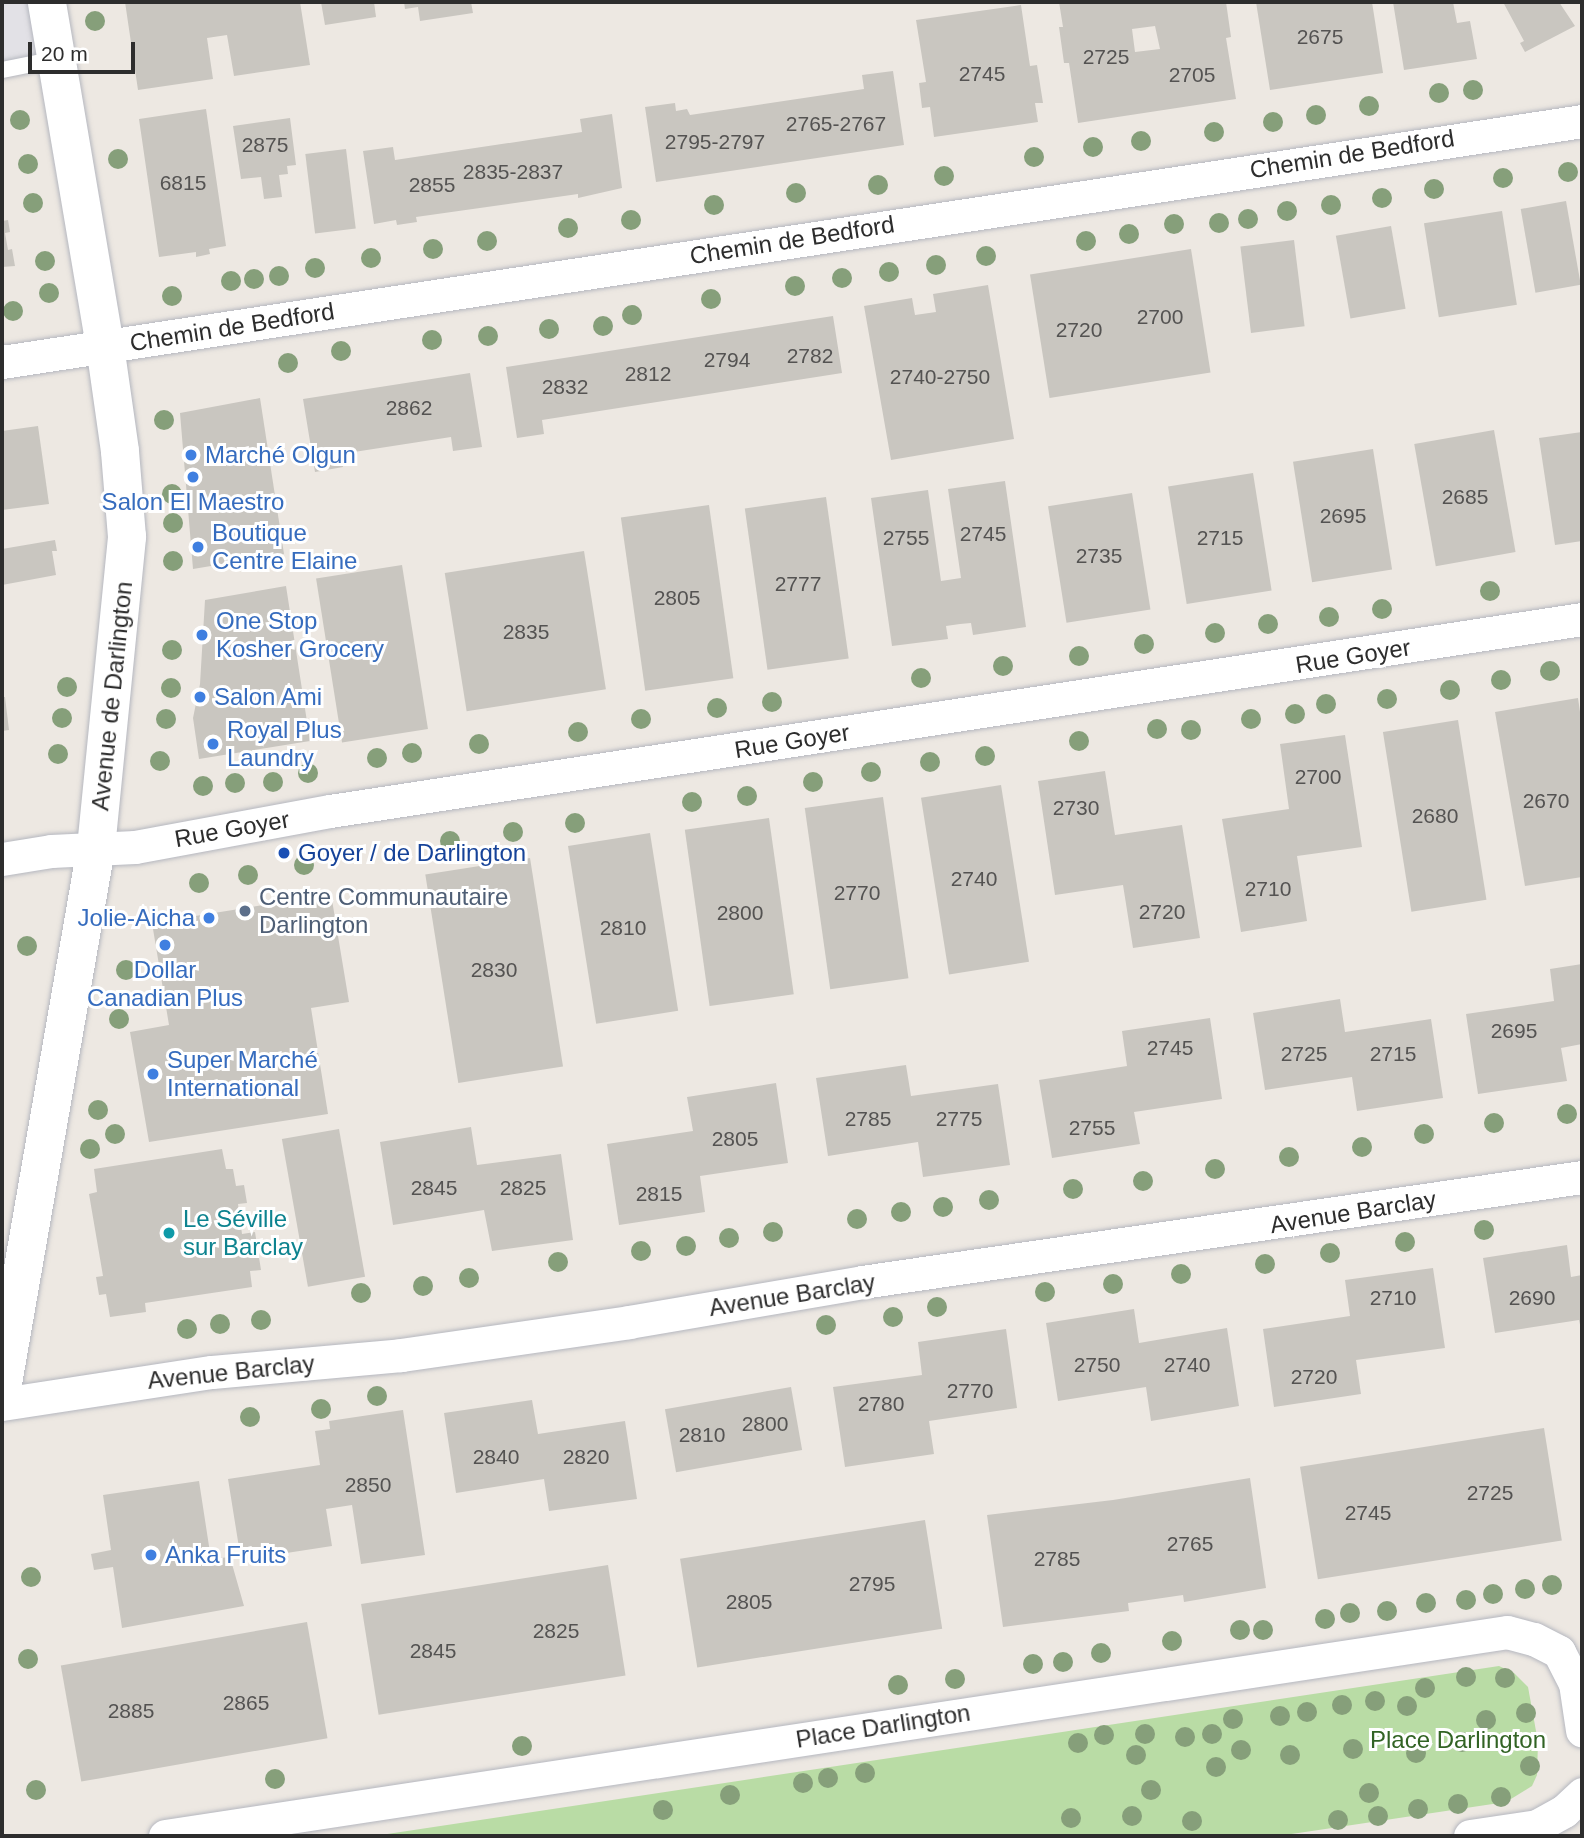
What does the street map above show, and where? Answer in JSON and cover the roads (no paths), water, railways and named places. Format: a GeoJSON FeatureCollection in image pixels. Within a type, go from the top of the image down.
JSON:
{"type":"FeatureCollection","features":[{"type":"Feature","properties":{"kind":"street","name":"Avenue de Darlington"},"geometry":{"type":"LineString","coordinates":[[2,1389],[96,848],[127,537],[120,450],[105,346],[47,2]]}},
{"type":"Feature","properties":{"kind":"street","name":"Chemin de Bedford"},"geometry":{"type":"LineString","coordinates":[[2,362],[1582,121]]}},
{"type":"Feature","properties":{"kind":"street","name":"Rue Goyer"},"geometry":{"type":"LineString","coordinates":[[2,859],[51,850],[135,847],[330,811],[1582,620]]}},
{"type":"Feature","properties":{"kind":"street","name":"Avenue Barclay"},"geometry":{"type":"LineString","coordinates":[[2,1404],[212,1371],[428,1352],[863,1282],[1582,1177]]}},
{"type":"Feature","properties":{"kind":"street","name":"Place Darlington"},"geometry":{"type":"LineString","coordinates":[[164,1836],[1507,1632],[1534,1639],[1559,1652],[1575,1683],[1582,1730]]}},
{"type":"Feature","properties":{"kind":"street"},"geometry":{"type":"LineString","coordinates":[[1470,1836],[1537,1826],[1564,1811],[1582,1794]]}},
{"type":"Feature","properties":{"kind":"lane"},"geometry":{"type":"LineString","coordinates":[[2,70],[57,59]]}},
{"type":"Feature","properties":{"kind":"place","name":"Marché Olgun"},"geometry":{"type":"Point","coordinates":[191,455]}},
{"type":"Feature","properties":{"kind":"place","name":"Salon El Maestro"},"geometry":{"type":"Point","coordinates":[193,477]}},
{"type":"Feature","properties":{"kind":"place","name":"Boutique Centre Elaine"},"geometry":{"type":"Point","coordinates":[198,547]}},
{"type":"Feature","properties":{"kind":"place","name":"One Stop Kosher Grocery"},"geometry":{"type":"Point","coordinates":[202,635]}},
{"type":"Feature","properties":{"kind":"place","name":"Salon Ami"},"geometry":{"type":"Point","coordinates":[200,697]}},
{"type":"Feature","properties":{"kind":"place","name":"Royal Plus Laundry"},"geometry":{"type":"Point","coordinates":[213,744]}},
{"type":"Feature","properties":{"kind":"place","name":"Goyer / de Darlington"},"geometry":{"type":"Point","coordinates":[284,853]}},
{"type":"Feature","properties":{"kind":"place","name":"Centre Communautaire Darlington"},"geometry":{"type":"Point","coordinates":[245,911]}},
{"type":"Feature","properties":{"kind":"place","name":"Jolie-Aicha"},"geometry":{"type":"Point","coordinates":[209,918]}},
{"type":"Feature","properties":{"kind":"place","name":"Dollar Canadian Plus"},"geometry":{"type":"Point","coordinates":[165,945]}},
{"type":"Feature","properties":{"kind":"place","name":"Super Marché International"},"geometry":{"type":"Point","coordinates":[153,1074]}},
{"type":"Feature","properties":{"kind":"place","name":"Le Séville sur Barclay"},"geometry":{"type":"Point","coordinates":[169,1233]}},
{"type":"Feature","properties":{"kind":"place","name":"Anka Fruits"},"geometry":{"type":"Point","coordinates":[151,1555]}}]}
